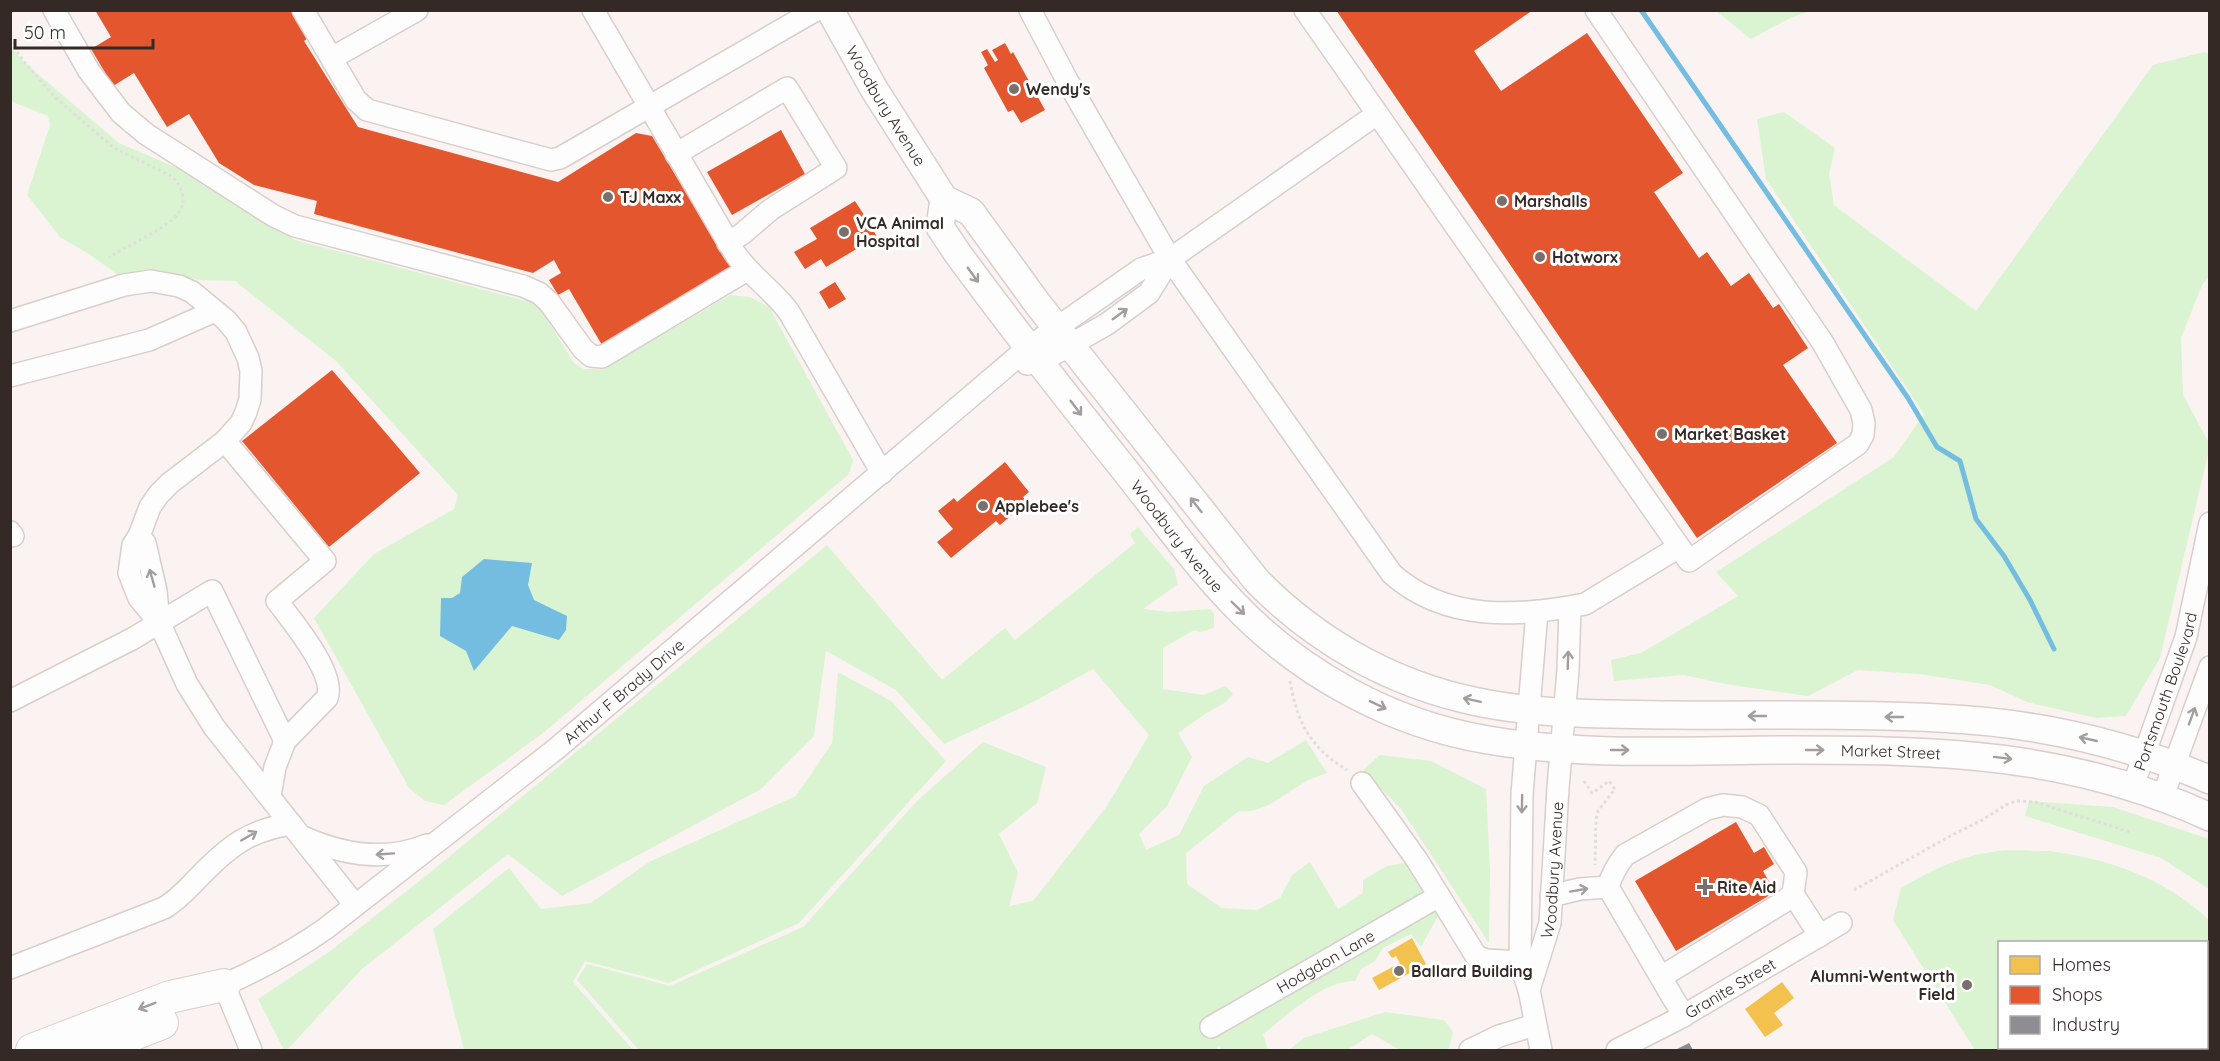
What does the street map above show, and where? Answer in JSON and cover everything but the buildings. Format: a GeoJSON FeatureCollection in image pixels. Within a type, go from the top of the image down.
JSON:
{"type":"FeatureCollection","features":[{"type":"Feature","properties":{"kind":"highway"},"geometry":{"type":"LineString","coordinates":[[33,1050],[170,997],[224,985]]}},
{"type":"Feature","properties":{"kind":"highway"},"geometry":{"type":"LineString","coordinates":[[94,1050],[179,1017],[224,985]]}},
{"type":"Feature","properties":{"kind":"main road","name":"Woodbury Avenue"},"geometry":{"type":"LineString","coordinates":[[830,10],[874,89],[944,199],[971,212],[1064,336],[1232,551],[1281,605],[1333,644],[1392,675],[1423,687],[1474,701],[1564,712]]}},
{"type":"Feature","properties":{"kind":"main road","name":"Woodbury Avenue"},"geometry":{"type":"LineString","coordinates":[[944,199],[939,227],[983,288],[1187,551],[1232,603],[1279,646],[1326,678],[1387,709],[1452,732],[1485,740],[1561,749]]}},
{"type":"Feature","properties":{"kind":"main road","name":"Market Street"},"geometry":{"type":"LineString","coordinates":[[1564,712],[1969,720],[2060,733],[2120,747],[2210,780]]}},
{"type":"Feature","properties":{"kind":"main road","name":"Market Street"},"geometry":{"type":"LineString","coordinates":[[1561,749],[1944,752],[2045,765],[2133,786],[2163,796],[2210,817]]}},
{"type":"Feature","properties":{"kind":"street"},"geometry":{"type":"LineString","coordinates":[[54,10],[89,71],[121,114],[274,216],[295,226],[523,286],[539,293],[549,302],[583,349],[591,356],[602,357],[747,270]]}},
{"type":"Feature","properties":{"kind":"street"},"geometry":{"type":"LineString","coordinates":[[303,10],[356,100],[367,110],[551,160],[560,158],[816,10]]}},
{"type":"Feature","properties":{"kind":"street"},"geometry":{"type":"LineString","coordinates":[[332,58],[417,10]]}},
{"type":"Feature","properties":{"kind":"street"},"geometry":{"type":"LineString","coordinates":[[593,10],[728,243],[747,270],[778,298],[789,312],[882,473]]}},
{"type":"Feature","properties":{"kind":"street"},"geometry":{"type":"LineString","coordinates":[[1030,10],[1068,82],[1170,259],[1392,574],[1412,590],[1444,606],[1480,612],[1537,611],[1585,604],[1679,547]]}},
{"type":"Feature","properties":{"kind":"street"},"geometry":{"type":"LineString","coordinates":[[1305,10],[1689,561],[1858,444],[1863,435],[1864,423],[1861,410],[1823,343],[1596,10]]}},
{"type":"Feature","properties":{"kind":"street"},"geometry":{"type":"LineString","coordinates":[[676,154],[787,88],[836,168],[770,210],[728,243]]}},
{"type":"Feature","properties":{"kind":"street"},"geometry":{"type":"LineString","coordinates":[[1035,354],[1064,336],[1142,269],[1170,259],[1377,114]]}},
{"type":"Feature","properties":{"kind":"street"},"geometry":{"type":"LineString","coordinates":[[10,321],[138,282],[164,283],[192,292],[236,332],[248,358],[251,371],[250,399],[246,412],[237,428],[225,441],[159,494],[144,521],[140,536],[133,545],[129,573],[139,598],[159,622],[187,684],[214,727],[355,905]]}},
{"type":"Feature","properties":{"kind":"street"},"geometry":{"type":"LineString","coordinates":[[10,376],[149,340],[215,311]]}},
{"type":"Feature","properties":{"kind":"street","name":"Arthur F Brady Drive"},"geometry":{"type":"LineString","coordinates":[[224,985],[263,968],[296,949],[441,839],[556,749],[1006,368],[1035,354]]}},
{"type":"Feature","properties":{"kind":"street"},"geometry":{"type":"LineString","coordinates":[[225,441],[325,561],[277,601],[311,645],[329,688],[327,698],[285,741],[277,760],[270,796]]}},
{"type":"Feature","properties":{"kind":"street","name":"Portsmouth Boulevard"},"geometry":{"type":"LineString","coordinates":[[2133,786],[2186,637],[2210,524]]}},
{"type":"Feature","properties":{"kind":"street"},"geometry":{"type":"LineString","coordinates":[[10,701],[132,639],[212,591],[285,741]]}},
{"type":"Feature","properties":{"kind":"street"},"geometry":{"type":"LineString","coordinates":[[1564,712],[1570,607]]}},
{"type":"Feature","properties":{"kind":"street"},"geometry":{"type":"LineString","coordinates":[[1530,709],[1537,611]]}},
{"type":"Feature","properties":{"kind":"street","name":"Portsmouth Boulevard"},"geometry":{"type":"LineString","coordinates":[[2163,796],[2210,667]]}},
{"type":"Feature","properties":{"kind":"street","name":"Woodbury Avenue"},"geometry":{"type":"LineString","coordinates":[[1530,709],[1522,794],[1520,962],[1529,990],[1541,1050]]}},
{"type":"Feature","properties":{"kind":"street","name":"Woodbury Avenue"},"geometry":{"type":"LineString","coordinates":[[1529,990],[1550,923],[1564,712]]}},
{"type":"Feature","properties":{"kind":"street"},"geometry":{"type":"LineString","coordinates":[[1362,783],[1389,819],[1476,956],[1486,960],[1520,962]]}},
{"type":"Feature","properties":{"kind":"street"},"geometry":{"type":"LineString","coordinates":[[1551,896],[1610,880],[1625,855],[1707,809],[1722,805],[1742,807],[1759,815],[1796,872],[1793,894],[1820,936]]}},
{"type":"Feature","properties":{"kind":"street"},"geometry":{"type":"LineString","coordinates":[[10,968],[174,903],[214,862],[256,831],[296,830],[323,846],[346,853],[371,855],[411,850],[441,839]]}},
{"type":"Feature","properties":{"kind":"street"},"geometry":{"type":"LineString","coordinates":[[1610,880],[1684,1016]]}},
{"type":"Feature","properties":{"kind":"street"},"geometry":{"type":"LineString","coordinates":[[1661,977],[1793,894]]}},
{"type":"Feature","properties":{"kind":"street","name":"Hodgdon Lane"},"geometry":{"type":"LineString","coordinates":[[1210,1027],[1439,896]]}},
{"type":"Feature","properties":{"kind":"street","name":"Granite Street"},"geometry":{"type":"LineString","coordinates":[[1617,1050],[1684,1016],[1841,923]]}},
{"type":"Feature","properties":{"kind":"street"},"geometry":{"type":"LineString","coordinates":[[224,985],[250,1050]]}},
{"type":"Feature","properties":{"kind":"street"},"geometry":{"type":"LineString","coordinates":[[1470,1050],[1499,1036],[1535,1026]]}},
{"type":"Feature","properties":{"kind":"path"},"geometry":{"type":"LineString","coordinates":[[10,42],[57,99],[114,148],[173,177],[179,185],[183,206],[178,215],[168,224],[110,257]]}},
{"type":"Feature","properties":{"kind":"path"},"geometry":{"type":"LineString","coordinates":[[1289,679],[1293,703],[1312,741],[1331,760],[1362,783]]}},
{"type":"Feature","properties":{"kind":"path"},"geometry":{"type":"LineString","coordinates":[[1584,781],[1592,793],[1609,781],[1615,789],[1598,811],[1594,835],[1596,867],[1610,880]]}},
{"type":"Feature","properties":{"kind":"path"},"geometry":{"type":"LineString","coordinates":[[1854,890],[2016,801],[2035,802],[2130,832]]}},
{"type":"Feature","properties":{"kind":"green space"},"geometry":{"type":"Polygon","coordinates":[[[1716,11],[1810,11],[1788,19],[1751,39],[1716,11]]]}},
{"type":"Feature","properties":{"kind":"green space"},"geometry":{"type":"Polygon","coordinates":[[[10,46],[25,63],[119,143],[182,170],[295,240],[538,304],[574,363],[584,369],[604,369],[730,295],[750,297],[769,307],[853,460],[849,474],[543,733],[444,805],[425,801],[409,788],[314,618],[374,554],[454,509],[458,495],[336,361],[235,281],[199,280],[165,273],[118,275],[60,237],[27,195],[50,125],[48,116],[15,103],[11,99],[10,46]]]}},
{"type":"Feature","properties":{"kind":"green space"},"geometry":{"type":"Polygon","coordinates":[[[2204,52],[2210,54],[2209,277],[2202,285],[2181,338],[2183,395],[2209,443],[2209,450],[2160,658],[2126,716],[2096,718],[2027,702],[1990,685],[1919,674],[1858,670],[1808,696],[1725,684],[1684,675],[1614,681],[1611,660],[1641,653],[1738,596],[1716,572],[1894,457],[1924,414],[1766,179],[1757,119],[1784,112],[1835,148],[1829,174],[1834,205],[1976,311],[2153,65],[2204,52]]]}},
{"type":"Feature","properties":{"kind":"green space"},"geometry":{"type":"Polygon","coordinates":[[[1138,527],[1174,569],[1178,584],[1143,609],[1169,612],[1210,609],[1214,614],[1214,628],[1200,632],[1194,630],[1163,648],[1163,689],[1204,695],[1226,686],[1233,694],[1226,702],[1178,733],[1192,757],[1167,806],[1139,834],[1146,850],[1179,835],[1204,786],[1248,757],[1268,763],[1306,740],[1327,773],[1307,781],[1265,806],[1239,811],[1186,853],[1187,884],[1222,908],[1257,910],[1280,898],[1292,875],[1310,862],[1338,909],[1363,893],[1363,880],[1387,866],[1405,863],[1439,914],[1421,947],[1411,934],[1383,948],[1375,961],[1361,969],[1355,981],[1343,982],[1318,993],[1283,1018],[1263,1034],[1268,1050],[1221,1050],[1219,1046],[1216,1050],[639,1050],[577,980],[587,964],[670,986],[803,927],[916,802],[983,742],[1046,767],[1037,803],[999,834],[1018,873],[1009,906],[1033,901],[1107,806],[1149,735],[1093,669],[1031,703],[944,744],[896,690],[826,651],[814,736],[761,789],[562,896],[508,854],[362,969],[287,1050],[284,1050],[258,999],[329,952],[427,875],[827,545],[942,680],[1005,628],[1015,640],[1135,543],[1130,534],[1138,527]]]}},
{"type":"Feature","properties":{"kind":"green space"},"geometry":{"type":"Polygon","coordinates":[[[838,672],[891,701],[946,761],[799,923],[669,983],[585,961],[573,982],[633,1050],[464,1050],[433,929],[509,868],[541,909],[591,903],[649,862],[796,796],[832,743],[838,672]]]}},
{"type":"Feature","properties":{"kind":"green space"},"geometry":{"type":"Polygon","coordinates":[[[1380,755],[1431,761],[1486,789],[1490,871],[1489,943],[1401,809],[1363,770],[1380,755]]]}},
{"type":"Feature","properties":{"kind":"green space"},"geometry":{"type":"Polygon","coordinates":[[[2029,801],[2113,807],[2209,839],[2209,889],[2161,858],[2025,816],[2029,801]]]}},
{"type":"Feature","properties":{"kind":"green space","name":"Alumni-Wentworth Field"},"geometry":{"type":"Polygon","coordinates":[[[2006,851],[2049,851],[2114,865],[2155,882],[2192,905],[2209,920],[2209,1028],[2208,941],[1998,941],[1998,1049],[2176,1049],[1975,1050],[1893,920],[1901,888],[1922,876],[1968,857],[2006,851]]]}},
{"type":"Feature","properties":{"kind":"green space"},"geometry":{"type":"Polygon","coordinates":[[[1385,1012],[1444,1020],[1453,1032],[1449,1048],[1445,1050],[1400,1050],[1372,1034],[1347,1050],[1289,1050],[1304,1038],[1385,1012]]]}},
{"type":"Feature","properties":{"kind":"water"},"geometry":{"type":"Polygon","coordinates":[[[484,559],[532,563],[528,585],[534,600],[567,616],[566,630],[559,640],[512,626],[474,671],[466,651],[440,636],[441,598],[452,598],[460,593],[462,577],[484,559]]]}},
{"type":"Feature","properties":{"kind":"waterway"},"geometry":{"type":"LineString","coordinates":[[1641,10],[1908,398],[1937,447],[1960,461],[1976,519],[2004,556],[2030,600],[2054,649]]}},
{"type":"Feature","properties":{"kind":"place","name":"Wendy's"},"geometry":{"type":"Point","coordinates":[1014,89]}},
{"type":"Feature","properties":{"kind":"place","name":"TJ Maxx"},"geometry":{"type":"Point","coordinates":[608,197]}},
{"type":"Feature","properties":{"kind":"place","name":"Marshalls"},"geometry":{"type":"Point","coordinates":[1502,201]}},
{"type":"Feature","properties":{"kind":"place","name":"VCA Animal Hospital"},"geometry":{"type":"Point","coordinates":[844,232]}},
{"type":"Feature","properties":{"kind":"place","name":"Hotworx"},"geometry":{"type":"Point","coordinates":[1540,257]}},
{"type":"Feature","properties":{"kind":"place","name":"Market Basket"},"geometry":{"type":"Point","coordinates":[1662,434]}},
{"type":"Feature","properties":{"kind":"place","name":"Applebee's"},"geometry":{"type":"Point","coordinates":[983,506]}},
{"type":"Feature","properties":{"kind":"place","name":"Rite Aid"},"geometry":{"type":"Point","coordinates":[1705,887]}},
{"type":"Feature","properties":{"kind":"place","name":"Ballard Building"},"geometry":{"type":"Point","coordinates":[1399,971]}},
{"type":"Feature","properties":{"kind":"place","name":"Alumni-Wentworth Field"},"geometry":{"type":"Point","coordinates":[1967,985]}}]}
